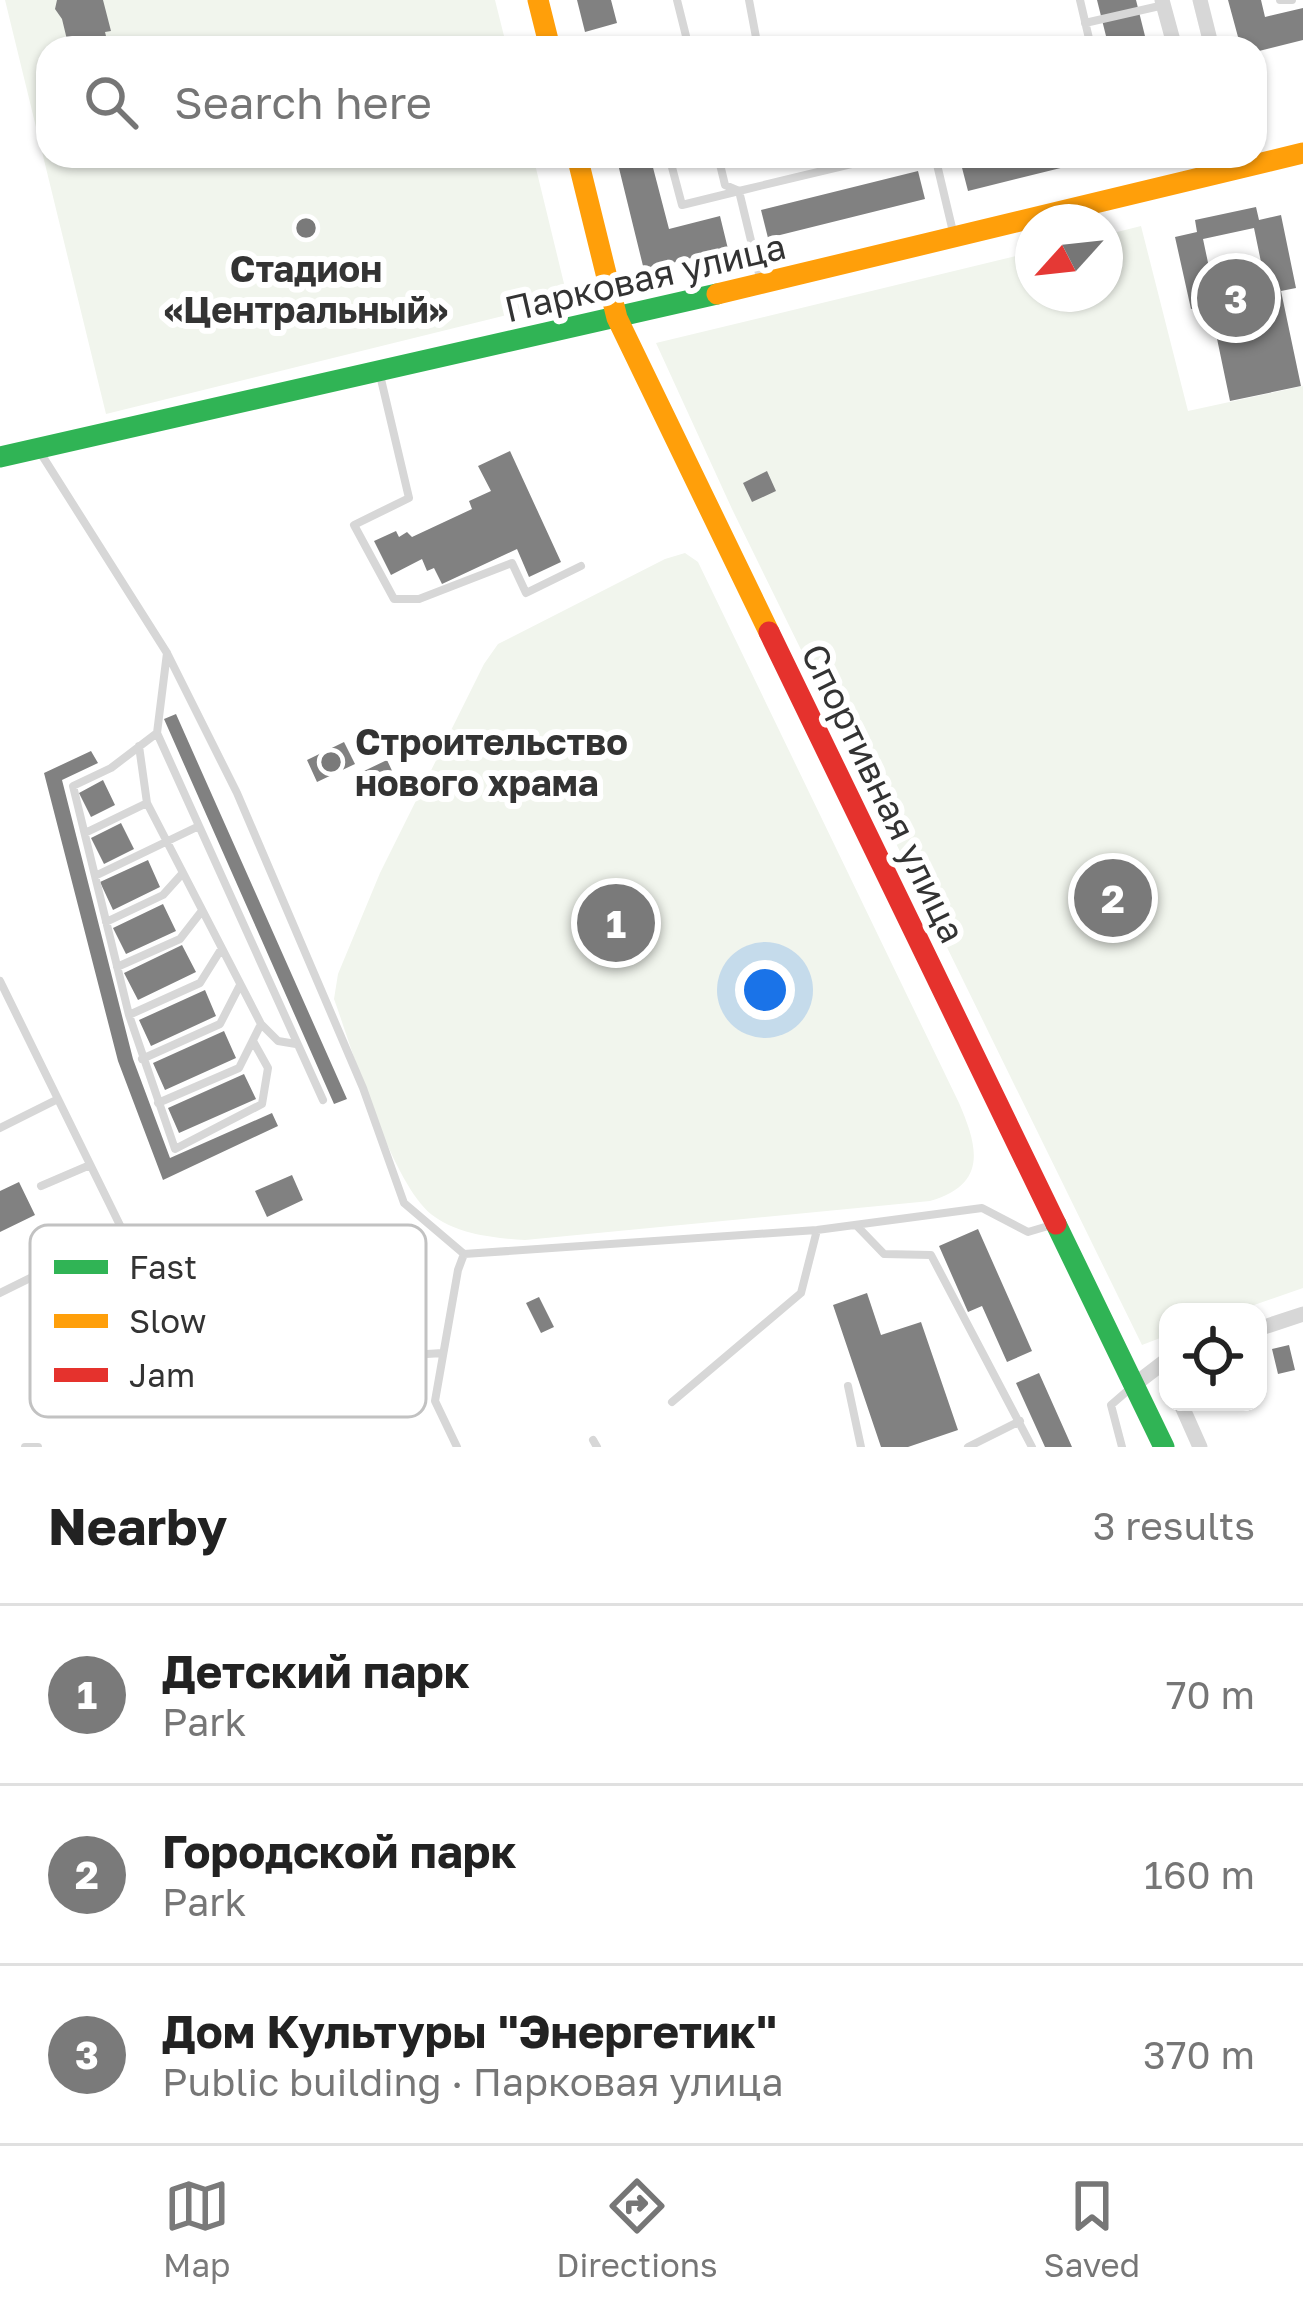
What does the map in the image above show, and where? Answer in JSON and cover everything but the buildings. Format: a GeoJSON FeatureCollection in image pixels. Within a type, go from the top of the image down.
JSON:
{"type":"FeatureCollection","features":[{"type":"Feature","properties":{"kind":"street"},"geometry":{"type":"LineString","coordinates":[[538,0],[547,36]]}},
{"type":"Feature","properties":{"kind":"street"},"geometry":{"type":"LineString","coordinates":[[1200,0],[1209,36]]}},
{"type":"Feature","properties":{"kind":"street"},"geometry":{"type":"LineString","coordinates":[[1163,3],[1171,36]]}},
{"type":"Feature","properties":{"kind":"street","name":"Парковая улица"},"geometry":{"type":"LineString","coordinates":[[1267,158],[1303,153]]}},
{"type":"Feature","properties":{"kind":"street","name":"Спортивная улица"},"geometry":{"type":"LineString","coordinates":[[580,168],[617,318],[1164,1447]]}},
{"type":"Feature","properties":{"kind":"street","name":"Парковая улица"},"geometry":{"type":"LineString","coordinates":[[0,457],[955,238],[1201,168]]}},
{"type":"Feature","properties":{"kind":"street"},"geometry":{"type":"LineString","coordinates":[[1267,1326],[1303,1314]]}},
{"type":"Feature","properties":{"kind":"street"},"geometry":{"type":"LineString","coordinates":[[1135,1385],[1159,1370]]}},
{"type":"Feature","properties":{"kind":"street"},"geometry":{"type":"LineString","coordinates":[[1184,1411],[1200,1447]]}},
{"type":"Feature","properties":{"kind":"lane"},"geometry":{"type":"LineString","coordinates":[[677,0],[686,36]]}},
{"type":"Feature","properties":{"kind":"lane"},"geometry":{"type":"LineString","coordinates":[[748,0],[756,36]]}},
{"type":"Feature","properties":{"kind":"lane"},"geometry":{"type":"LineString","coordinates":[[1080,0],[1088,36]]}},
{"type":"Feature","properties":{"kind":"lane"},"geometry":{"type":"LineString","coordinates":[[1280,0],[1292,0]]}},
{"type":"Feature","properties":{"kind":"lane"},"geometry":{"type":"LineString","coordinates":[[1085,23],[1163,3]]}},
{"type":"Feature","properties":{"kind":"lane"},"geometry":{"type":"LineString","coordinates":[[672,168],[682,205],[835,168]]}},
{"type":"Feature","properties":{"kind":"lane"},"geometry":{"type":"LineString","coordinates":[[721,168],[725,184],[740,191]]}},
{"type":"Feature","properties":{"kind":"lane"},"geometry":{"type":"LineString","coordinates":[[938,168],[955,238]]}},
{"type":"Feature","properties":{"kind":"lane"},"geometry":{"type":"LineString","coordinates":[[740,191],[761,284]]}},
{"type":"Feature","properties":{"kind":"lane"},"geometry":{"type":"LineString","coordinates":[[379,371],[409,498],[354,525],[394,599],[419,599],[512,563],[526,593],[581,566]]}},
{"type":"Feature","properties":{"kind":"lane"},"geometry":{"type":"LineString","coordinates":[[37,448],[167,653],[237,793],[363,1088],[404,1203],[464,1255],[817,1230],[982,1208],[1028,1232],[1058,1224]]}},
{"type":"Feature","properties":{"kind":"lane"},"geometry":{"type":"LineString","coordinates":[[167,653],[157,733],[323,1100]]}},
{"type":"Feature","properties":{"kind":"lane"},"geometry":{"type":"LineString","coordinates":[[157,733],[111,768],[73,786],[129,1015],[175,1149],[262,1104],[268,1068],[254,1041]]}},
{"type":"Feature","properties":{"kind":"lane"},"geometry":{"type":"LineString","coordinates":[[140,746],[146,802],[164,843],[261,1024],[278,1041],[297,1044]]}},
{"type":"Feature","properties":{"kind":"lane"},"geometry":{"type":"LineString","coordinates":[[85,833],[146,802]]}},
{"type":"Feature","properties":{"kind":"lane"},"geometry":{"type":"LineString","coordinates":[[95,876],[199,826]]}},
{"type":"Feature","properties":{"kind":"lane"},"geometry":{"type":"LineString","coordinates":[[106,922],[163,896],[181,875]]}},
{"type":"Feature","properties":{"kind":"lane"},"geometry":{"type":"LineString","coordinates":[[117,967],[180,939],[201,912]]}},
{"type":"Feature","properties":{"kind":"lane"},"geometry":{"type":"LineString","coordinates":[[129,1015],[200,983],[221,950]]}},
{"type":"Feature","properties":{"kind":"lane"},"geometry":{"type":"LineString","coordinates":[[0,981],[120,1225]]}},
{"type":"Feature","properties":{"kind":"lane"},"geometry":{"type":"LineString","coordinates":[[142,1059],[220,1024],[240,985]]}},
{"type":"Feature","properties":{"kind":"lane"},"geometry":{"type":"LineString","coordinates":[[158,1103],[239,1068],[261,1024]]}},
{"type":"Feature","properties":{"kind":"lane"},"geometry":{"type":"LineString","coordinates":[[0,1128],[58,1099]]}},
{"type":"Feature","properties":{"kind":"lane"},"geometry":{"type":"LineString","coordinates":[[41,1186],[90,1165]]}},
{"type":"Feature","properties":{"kind":"lane"},"geometry":{"type":"LineString","coordinates":[[856,1225],[884,1254],[931,1255],[1031,1447]]}},
{"type":"Feature","properties":{"kind":"lane"},"geometry":{"type":"LineString","coordinates":[[672,1402],[801,1293],[817,1230]]}},
{"type":"Feature","properties":{"kind":"lane"},"geometry":{"type":"LineString","coordinates":[[458,1447],[435,1401],[464,1255]]}},
{"type":"Feature","properties":{"kind":"lane"},"geometry":{"type":"LineString","coordinates":[[0,1293],[30,1278]]}},
{"type":"Feature","properties":{"kind":"lane"},"geometry":{"type":"LineString","coordinates":[[426,1354],[443,1353]]}},
{"type":"Feature","properties":{"kind":"lane"},"geometry":{"type":"LineString","coordinates":[[1121,1447],[1111,1405],[1135,1385]]}},
{"type":"Feature","properties":{"kind":"lane"},"geometry":{"type":"LineString","coordinates":[[848,1386],[861,1447]]}},
{"type":"Feature","properties":{"kind":"lane"},"geometry":{"type":"LineString","coordinates":[[968,1447],[1020,1421]]}},
{"type":"Feature","properties":{"kind":"lane"},"geometry":{"type":"LineString","coordinates":[[25,1447],[38,1447]]}},
{"type":"Feature","properties":{"kind":"shaded area","name":"Стадион «Центральный»"},"geometry":{"type":"Polygon","coordinates":[[[5,0],[495,0],[504,36],[36,36],[36,127],[5,0]]]}},
{"type":"Feature","properties":{"kind":"shaded area","name":"Стадион «Центральный»"},"geometry":{"type":"Polygon","coordinates":[[[46,168],[536,168],[568,300],[106,414],[46,168]]]}},
{"type":"Feature","properties":{"kind":"shaded area"},"geometry":{"type":"Polygon","coordinates":[[[1141,226],[1188,411],[1303,386],[1303,1288],[1260,1303],[1159,1303],[1159,1338],[1142,1345],[732,509],[656,343],[1015,256],[1015,312],[1123,312],[1123,230],[1141,226]]]}},
{"type":"Feature","properties":{"kind":"shaded area"},"geometry":{"type":"Polygon","coordinates":[[[685,553],[698,562],[959,1103],[971,1134],[970,1174],[949,1194],[930,1201],[525,1240],[467,1232],[435,1217],[404,1178],[334,999],[338,974],[380,873],[498,644],[685,553]]]}},
{"type":"Feature","properties":{"kind":"traffic: fast"},"geometry":{"type":"LineString","coordinates":[[0,457],[717,294]]}},
{"type":"Feature","properties":{"kind":"traffic: fast"},"geometry":{"type":"LineString","coordinates":[[1056,1224],[1164,1447]]}},
{"type":"Feature","properties":{"kind":"traffic: slow"},"geometry":{"type":"LineString","coordinates":[[538,0],[547,36]]}},
{"type":"Feature","properties":{"kind":"traffic: slow"},"geometry":{"type":"LineString","coordinates":[[1267,162],[1303,153]]}},
{"type":"Feature","properties":{"kind":"traffic: slow"},"geometry":{"type":"LineString","coordinates":[[580,168],[617,318],[769,632]]}},
{"type":"Feature","properties":{"kind":"traffic: slow"},"geometry":{"type":"LineString","coordinates":[[717,294],[1241,168]]}},
{"type":"Feature","properties":{"kind":"traffic: jam"},"geometry":{"type":"LineString","coordinates":[[769,632],[1056,1224]]}},
{"type":"Feature","properties":{"kind":"place","name":"Стадион «Центральный»"},"geometry":{"type":"Point","coordinates":[306,228]}},
{"type":"Feature","properties":{"kind":"place","name":"Дом Культуры \"Энергетик\""},"geometry":{"type":"Point","coordinates":[1236,298]}},
{"type":"Feature","properties":{"kind":"place","name":"Строительство нового храма"},"geometry":{"type":"Point","coordinates":[331,762]}},
{"type":"Feature","properties":{"kind":"place","name":"Городской парк"},"geometry":{"type":"Point","coordinates":[1113,898]}},
{"type":"Feature","properties":{"kind":"place","name":"Детский парк"},"geometry":{"type":"Point","coordinates":[616,923]}}]}
